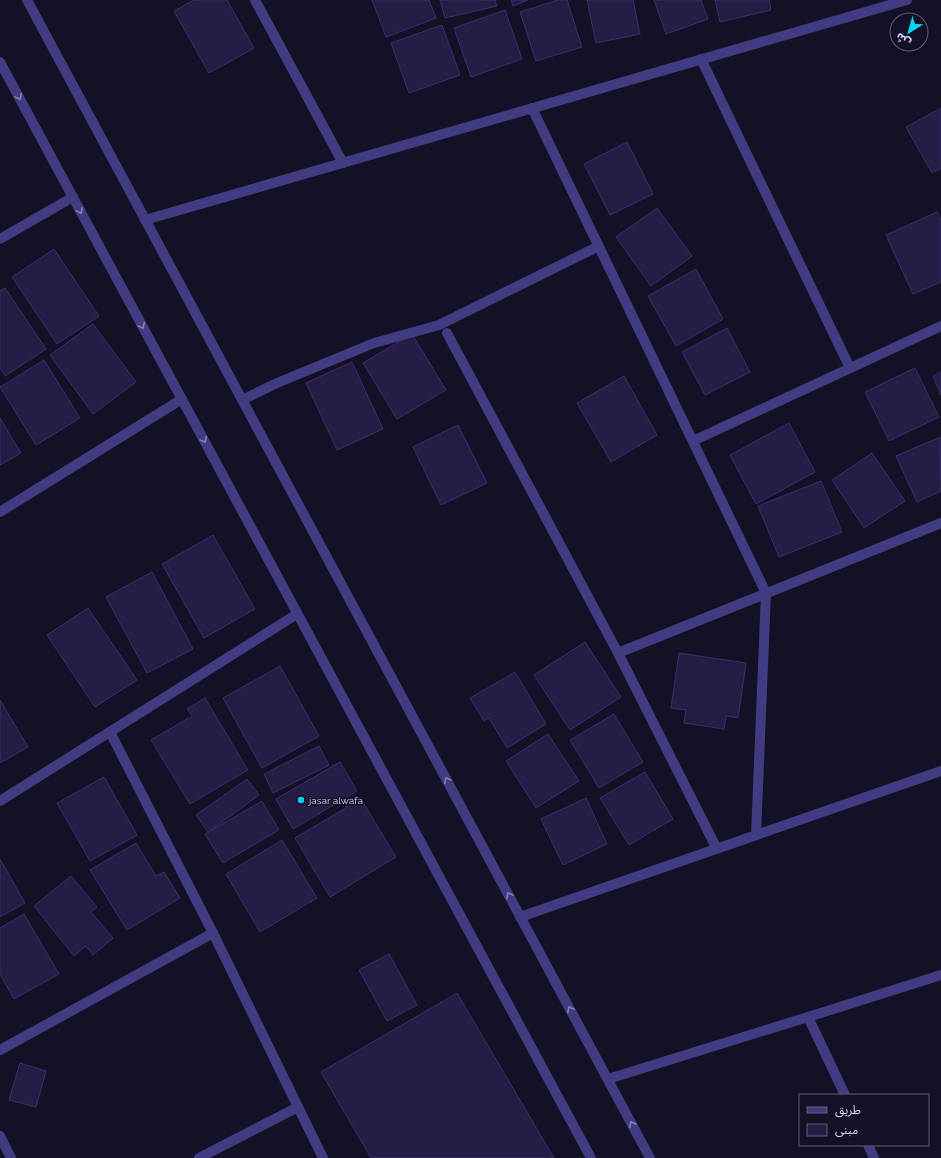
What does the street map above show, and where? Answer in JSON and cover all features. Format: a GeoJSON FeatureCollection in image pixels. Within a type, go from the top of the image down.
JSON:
{"type":"FeatureCollection","features":[{"type":"Feature","properties":{"kind":"street"},"geometry":{"type":"LineString","coordinates":[[27,0],[650,1158]]}},
{"type":"Feature","properties":{"kind":"street"},"geometry":{"type":"LineString","coordinates":[[255,0],[343,163]]}},
{"type":"Feature","properties":{"kind":"street"},"geometry":{"type":"LineString","coordinates":[[145,220],[907,0]]}},
{"type":"Feature","properties":{"kind":"street"},"geometry":{"type":"LineString","coordinates":[[701,60],[850,368]]}},
{"type":"Feature","properties":{"kind":"street"},"geometry":{"type":"LineString","coordinates":[[0,62],[591,1158]]}},
{"type":"Feature","properties":{"kind":"street"},"geometry":{"type":"LineString","coordinates":[[532,108],[766,593],[756,835]]}},
{"type":"Feature","properties":{"kind":"street"},"geometry":{"type":"LineString","coordinates":[[0,239],[73,197]]}},
{"type":"Feature","properties":{"kind":"street"},"geometry":{"type":"LineString","coordinates":[[242,400],[277,383],[374,343],[439,326],[599,246]]}},
{"type":"Feature","properties":{"kind":"street"},"geometry":{"type":"LineString","coordinates":[[693,441],[941,326]]}},
{"type":"Feature","properties":{"kind":"street"},"geometry":{"type":"LineString","coordinates":[[446,333],[618,653],[717,849]]}},
{"type":"Feature","properties":{"kind":"street"},"geometry":{"type":"LineString","coordinates":[[0,512],[182,399]]}},
{"type":"Feature","properties":{"kind":"street"},"geometry":{"type":"LineString","coordinates":[[618,653],[941,523]]}},
{"type":"Feature","properties":{"kind":"street"},"geometry":{"type":"LineString","coordinates":[[0,801],[297,614]]}},
{"type":"Feature","properties":{"kind":"street"},"geometry":{"type":"LineString","coordinates":[[110,732],[212,933],[323,1158]]}},
{"type":"Feature","properties":{"kind":"street"},"geometry":{"type":"LineString","coordinates":[[520,916],[941,771]]}},
{"type":"Feature","properties":{"kind":"street"},"geometry":{"type":"LineString","coordinates":[[0,1050],[212,933]]}},
{"type":"Feature","properties":{"kind":"street"},"geometry":{"type":"LineString","coordinates":[[608,1079],[651,1064],[941,975]]}},
{"type":"Feature","properties":{"kind":"street"},"geometry":{"type":"LineString","coordinates":[[808,1017],[844,1094]]}},
{"type":"Feature","properties":{"kind":"street"},"geometry":{"type":"LineString","coordinates":[[199,1158],[298,1107]]}},
{"type":"Feature","properties":{"kind":"street"},"geometry":{"type":"LineString","coordinates":[[0,1136],[11,1158]]}},
{"type":"Feature","properties":{"kind":"street"},"geometry":{"type":"LineString","coordinates":[[868,1146],[874,1158]]}},
{"type":"Feature","properties":{"kind":"building"},"geometry":{"type":"Polygon","coordinates":[[[194,0],[227,0],[254,48],[209,73],[174,11],[194,0]]]}},
{"type":"Feature","properties":{"kind":"building"},"geometry":{"type":"Polygon","coordinates":[[[372,0],[429,0],[436,18],[386,37],[372,0]]]}},
{"type":"Feature","properties":{"kind":"building"},"geometry":{"type":"Polygon","coordinates":[[[440,0],[495,0],[497,6],[445,18],[440,0]]]}},
{"type":"Feature","properties":{"kind":"building"},"geometry":{"type":"Polygon","coordinates":[[[511,0],[528,0],[513,6],[511,0]]]}},
{"type":"Feature","properties":{"kind":"building"},"geometry":{"type":"Polygon","coordinates":[[[558,0],[567,0],[582,47],[536,61],[520,12],[558,0]]]}},
{"type":"Feature","properties":{"kind":"building"},"geometry":{"type":"Polygon","coordinates":[[[587,0],[633,0],[640,34],[596,43],[587,0]]]}},
{"type":"Feature","properties":{"kind":"building"},"geometry":{"type":"Polygon","coordinates":[[[654,0],[701,0],[708,19],[666,34],[654,0]]]}},
{"type":"Feature","properties":{"kind":"building"},"geometry":{"type":"Polygon","coordinates":[[[715,0],[769,0],[771,10],[720,22],[715,0]]]}},
{"type":"Feature","properties":{"kind":"building"},"geometry":{"type":"Polygon","coordinates":[[[505,10],[522,59],[471,77],[454,28],[505,10]]]}},
{"type":"Feature","properties":{"kind":"building"},"geometry":{"type":"Polygon","coordinates":[[[442,25],[460,75],[409,93],[391,43],[442,25]]]}},
{"type":"Feature","properties":{"kind":"building"},"geometry":{"type":"Polygon","coordinates":[[[941,108],[941,168],[932,173],[906,127],[941,108]]]}},
{"type":"Feature","properties":{"kind":"building"},"geometry":{"type":"Polygon","coordinates":[[[627,142],[653,194],[610,215],[584,164],[627,142]]]}},
{"type":"Feature","properties":{"kind":"building"},"geometry":{"type":"Polygon","coordinates":[[[657,208],[692,256],[651,286],[616,237],[657,208]]]}},
{"type":"Feature","properties":{"kind":"building"},"geometry":{"type":"Polygon","coordinates":[[[937,212],[941,220],[941,282],[913,294],[886,235],[937,212]]]}},
{"type":"Feature","properties":{"kind":"building"},"geometry":{"type":"Polygon","coordinates":[[[54,249],[99,316],[57,344],[12,277],[54,249]]]}},
{"type":"Feature","properties":{"kind":"building"},"geometry":{"type":"Polygon","coordinates":[[[696,269],[723,319],[676,346],[648,296],[696,269]]]}},
{"type":"Feature","properties":{"kind":"building"},"geometry":{"type":"Polygon","coordinates":[[[5,288],[46,349],[5,376],[0,368],[0,291],[5,288]]]}},
{"type":"Feature","properties":{"kind":"building"},"geometry":{"type":"Polygon","coordinates":[[[93,324],[136,382],[93,414],[50,355],[93,324]]]}},
{"type":"Feature","properties":{"kind":"building"},"geometry":{"type":"Polygon","coordinates":[[[727,328],[750,372],[705,395],[682,352],[727,328]]]}},
{"type":"Feature","properties":{"kind":"building"},"geometry":{"type":"Polygon","coordinates":[[[412,334],[446,390],[397,419],[363,363],[412,334]]]}},
{"type":"Feature","properties":{"kind":"building"},"geometry":{"type":"Polygon","coordinates":[[[44,360],[80,418],[36,445],[0,387],[44,360]]]}},
{"type":"Feature","properties":{"kind":"building"},"geometry":{"type":"Polygon","coordinates":[[[352,362],[383,429],[337,450],[306,383],[352,362]]]}},
{"type":"Feature","properties":{"kind":"building"},"geometry":{"type":"Polygon","coordinates":[[[915,368],[939,417],[889,441],[865,392],[915,368]]]}},
{"type":"Feature","properties":{"kind":"building"},"geometry":{"type":"Polygon","coordinates":[[[941,372],[941,395],[933,376],[941,372]]]}},
{"type":"Feature","properties":{"kind":"building"},"geometry":{"type":"Polygon","coordinates":[[[624,376],[657,435],[611,462],[577,403],[624,376]]]}},
{"type":"Feature","properties":{"kind":"building"},"geometry":{"type":"Polygon","coordinates":[[[0,418],[21,453],[0,465],[0,418]]]}},
{"type":"Feature","properties":{"kind":"building"},"geometry":{"type":"Polygon","coordinates":[[[789,423],[815,472],[756,504],[730,455],[789,423]]]}},
{"type":"Feature","properties":{"kind":"building"},"geometry":{"type":"Polygon","coordinates":[[[458,425],[487,483],[441,505],[413,447],[458,425]]]}},
{"type":"Feature","properties":{"kind":"building"},"geometry":{"type":"Polygon","coordinates":[[[940,437],[941,491],[917,502],[896,456],[940,437]]]}},
{"type":"Feature","properties":{"kind":"building"},"geometry":{"type":"Polygon","coordinates":[[[872,453],[905,501],[864,528],[832,480],[872,453]]]}},
{"type":"Feature","properties":{"kind":"building"},"geometry":{"type":"Polygon","coordinates":[[[821,481],[842,532],[779,557],[758,506],[821,481]]]}},
{"type":"Feature","properties":{"kind":"building"},"geometry":{"type":"Polygon","coordinates":[[[213,535],[255,609],[204,638],[162,564],[213,535]]]}},
{"type":"Feature","properties":{"kind":"building"},"geometry":{"type":"Polygon","coordinates":[[[152,572],[193,649],[147,673],[106,597],[152,572]]]}},
{"type":"Feature","properties":{"kind":"building"},"geometry":{"type":"Polygon","coordinates":[[[88,608],[137,680],[95,707],[47,635],[88,608]]]}},
{"type":"Feature","properties":{"kind":"building"},"geometry":{"type":"Polygon","coordinates":[[[585,642],[621,697],[570,730],[534,675],[585,642]]]}},
{"type":"Feature","properties":{"kind":"building"},"geometry":{"type":"Polygon","coordinates":[[[679,653],[746,663],[738,718],[726,716],[724,729],[684,723],[686,710],[671,708],[679,653]]]}},
{"type":"Feature","properties":{"kind":"building"},"geometry":{"type":"Polygon","coordinates":[[[280,666],[319,736],[262,768],[223,698],[280,666]]]}},
{"type":"Feature","properties":{"kind":"building"},"geometry":{"type":"Polygon","coordinates":[[[515,672],[546,724],[507,748],[489,718],[484,721],[470,698],[515,672]]]}},
{"type":"Feature","properties":{"kind":"building"},"geometry":{"type":"Polygon","coordinates":[[[205,698],[248,770],[190,804],[151,740],[192,716],[187,709],[205,698]]]}},
{"type":"Feature","properties":{"kind":"building"},"geometry":{"type":"Polygon","coordinates":[[[0,700],[28,747],[0,763],[0,700]]]}},
{"type":"Feature","properties":{"kind":"building"},"geometry":{"type":"Polygon","coordinates":[[[614,714],[643,762],[599,788],[570,740],[614,714]]]}},
{"type":"Feature","properties":{"kind":"building"},"geometry":{"type":"Polygon","coordinates":[[[548,734],[579,781],[536,808],[506,761],[548,734]]]}},
{"type":"Feature","properties":{"kind":"building"},"geometry":{"type":"Polygon","coordinates":[[[319,746],[329,765],[273,793],[264,774],[319,746]]]}},
{"type":"Feature","properties":{"kind":"building"},"geometry":{"type":"Polygon","coordinates":[[[340,762],[357,791],[293,829],[276,799],[340,762]]]}},
{"type":"Feature","properties":{"kind":"building"},"geometry":{"type":"Polygon","coordinates":[[[645,772],[673,819],[629,845],[600,798],[645,772]]]}},
{"type":"Feature","properties":{"kind":"building"},"geometry":{"type":"Polygon","coordinates":[[[104,777],[137,835],[90,861],[57,803],[104,777]]]}},
{"type":"Feature","properties":{"kind":"building"},"geometry":{"type":"Polygon","coordinates":[[[247,779],[259,795],[208,832],[196,815],[247,779]]]}},
{"type":"Feature","properties":{"kind":"building"},"geometry":{"type":"Polygon","coordinates":[[[586,798],[607,844],[563,865],[541,819],[586,798]]]}},
{"type":"Feature","properties":{"kind":"building"},"geometry":{"type":"Polygon","coordinates":[[[361,799],[396,857],[330,897],[295,838],[361,799]]]}},
{"type":"Feature","properties":{"kind":"building"},"geometry":{"type":"Polygon","coordinates":[[[262,801],[279,830],[223,863],[205,834],[262,801]]]}},
{"type":"Feature","properties":{"kind":"building"},"geometry":{"type":"Polygon","coordinates":[[[282,840],[317,898],[260,932],[226,874],[282,840]]]}},
{"type":"Feature","properties":{"kind":"building"},"geometry":{"type":"Polygon","coordinates":[[[136,843],[156,876],[164,872],[180,898],[127,930],[90,870],[136,843]]]}},
{"type":"Feature","properties":{"kind":"building"},"geometry":{"type":"Polygon","coordinates":[[[0,859],[25,903],[0,917],[0,859]]]}},
{"type":"Feature","properties":{"kind":"building"},"geometry":{"type":"Polygon","coordinates":[[[71,876],[97,907],[91,912],[113,938],[93,955],[86,946],[74,956],[34,906],[71,876]]]}},
{"type":"Feature","properties":{"kind":"building"},"geometry":{"type":"Polygon","coordinates":[[[24,914],[59,974],[14,999],[0,974],[0,928],[24,914]]]}},
{"type":"Feature","properties":{"kind":"building"},"geometry":{"type":"Polygon","coordinates":[[[389,954],[417,1005],[387,1021],[359,970],[389,954]]]}},
{"type":"Feature","properties":{"kind":"building"},"geometry":{"type":"Polygon","coordinates":[[[457,993],[554,1158],[371,1158],[321,1072],[457,993]]]}},
{"type":"Feature","properties":{"kind":"building"},"geometry":{"type":"Polygon","coordinates":[[[20,1063],[46,1071],[36,1107],[9,1100],[20,1063]]]}},
{"type":"Feature","properties":{"kind":"place","name":"jasar alwafa"},"geometry":{"type":"Point","coordinates":[301,800]}}]}
